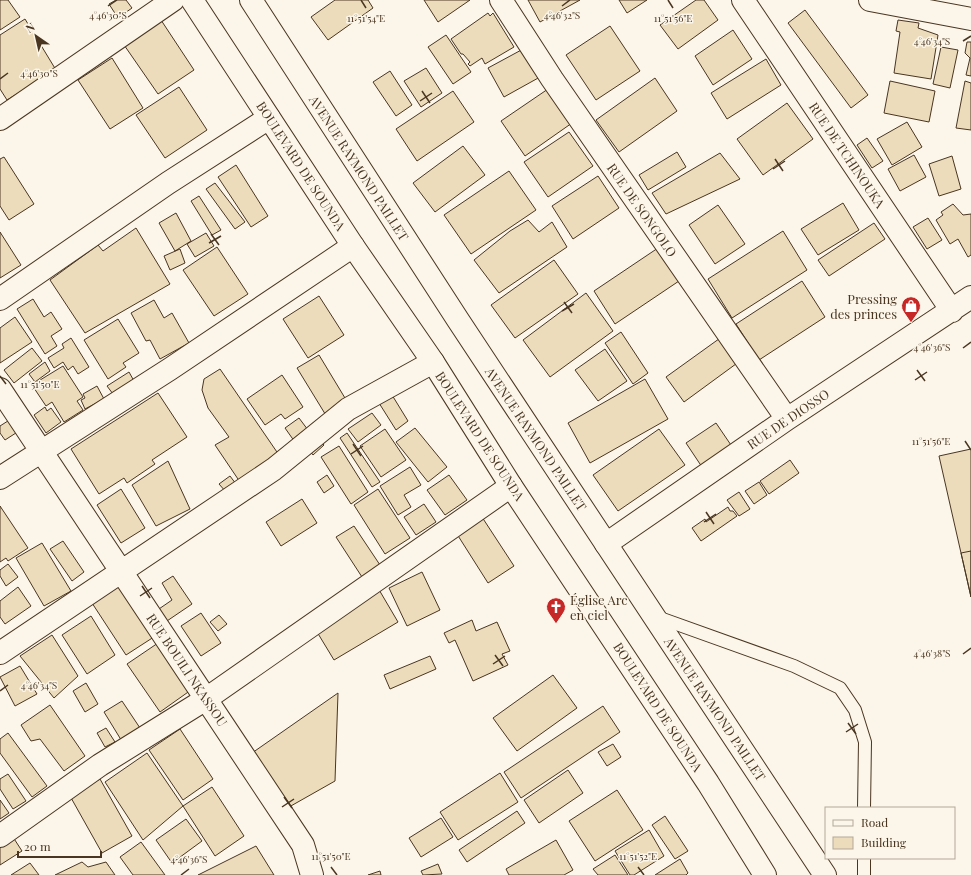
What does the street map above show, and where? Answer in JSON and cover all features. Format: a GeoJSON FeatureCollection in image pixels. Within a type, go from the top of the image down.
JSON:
{"type":"FeatureCollection","features":[{"type":"Feature","properties":{"kind":"street"},"geometry":{"type":"LineString","coordinates":[[0,119],[172,0]]}},
{"type":"Feature","properties":{"kind":"street","name":"BOULEVARD DE SOUNDA"},"geometry":{"type":"LineString","coordinates":[[192,0],[353,246],[432,362],[511,486],[708,783],[764,875]]}},
{"type":"Feature","properties":{"kind":"street","name":"AVENUE RAYMOND PAILLET"},"geometry":{"type":"LineString","coordinates":[[251,0],[462,327],[825,875]]}},
{"type":"Feature","properties":{"kind":"street","name":"RUE DE SONGOLO"},"geometry":{"type":"LineString","coordinates":[[501,0],[552,79],[787,419]]}},
{"type":"Feature","properties":{"kind":"street","name":"RUE DE TCHINOUKA"},"geometry":{"type":"LineString","coordinates":[[743,0],[952,311]]}},
{"type":"Feature","properties":{"kind":"street"},"geometry":{"type":"LineString","coordinates":[[870,0],[971,19]]}},
{"type":"Feature","properties":{"kind":"street"},"geometry":{"type":"LineString","coordinates":[[0,300],[168,183],[269,118]]}},
{"type":"Feature","properties":{"kind":"street"},"geometry":{"type":"LineString","coordinates":[[0,478],[170,369],[353,246]]}},
{"type":"Feature","properties":{"kind":"street","name":"RUE DE DIOSSO"},"geometry":{"type":"LineString","coordinates":[[606,544],[787,419],[971,297]]}},
{"type":"Feature","properties":{"kind":"street"},"geometry":{"type":"LineString","coordinates":[[0,653],[274,469],[348,410],[432,362]]}},
{"type":"Feature","properties":{"kind":"street","name":"RUE BOUILI NKASSOU"},"geometry":{"type":"LineString","coordinates":[[0,389],[303,845],[312,875]]}},
{"type":"Feature","properties":{"kind":"street"},"geometry":{"type":"LineString","coordinates":[[0,836],[100,765],[206,699],[511,486]]}},
{"type":"Feature","properties":{"kind":"lane"},"geometry":{"type":"LineString","coordinates":[[654,616],[794,666],[840,688],[855,710],[865,742],[864,807]]}},
{"type":"Feature","properties":{"kind":"lane"},"geometry":{"type":"LineString","coordinates":[[864,859],[864,875]]}},
{"type":"Feature","properties":{"kind":"building"},"geometry":{"type":"Polygon","coordinates":[[[0,0],[8,0],[20,17],[0,30],[0,0]]]}},
{"type":"Feature","properties":{"kind":"building"},"geometry":{"type":"Polygon","coordinates":[[[116,0],[126,0],[132,8],[118,18],[109,4],[116,0]]]}},
{"type":"Feature","properties":{"kind":"building"},"geometry":{"type":"Polygon","coordinates":[[[335,0],[368,0],[373,8],[328,40],[311,17],[335,0]]]}},
{"type":"Feature","properties":{"kind":"building"},"geometry":{"type":"Polygon","coordinates":[[[424,0],[470,0],[438,22],[424,0]]]}},
{"type":"Feature","properties":{"kind":"building"},"geometry":{"type":"Polygon","coordinates":[[[528,0],[580,0],[540,22],[528,0]]]}},
{"type":"Feature","properties":{"kind":"building"},"geometry":{"type":"Polygon","coordinates":[[[619,0],[647,0],[627,13],[619,0]]]}},
{"type":"Feature","properties":{"kind":"building"},"geometry":{"type":"Polygon","coordinates":[[[696,0],[704,0],[718,20],[678,49],[660,25],[696,0]]]}},
{"type":"Feature","properties":{"kind":"building"},"geometry":{"type":"Polygon","coordinates":[[[805,10],[868,95],[851,108],[788,23],[805,10]]]}},
{"type":"Feature","properties":{"kind":"building"},"geometry":{"type":"Polygon","coordinates":[[[488,13],[490,16],[493,13],[514,47],[485,64],[482,58],[470,66],[468,64],[470,62],[463,54],[461,54],[451,39],[488,13]]]}},
{"type":"Feature","properties":{"kind":"building"},"geometry":{"type":"Polygon","coordinates":[[[159,17],[194,70],[158,94],[122,42],[159,17]]]}},
{"type":"Feature","properties":{"kind":"building"},"geometry":{"type":"Polygon","coordinates":[[[25,19],[56,70],[7,100],[0,89],[0,35],[25,19]]]}},
{"type":"Feature","properties":{"kind":"building"},"geometry":{"type":"Polygon","coordinates":[[[898,20],[919,23],[918,28],[938,35],[931,79],[894,73],[900,32],[896,31],[898,20]]]}},
{"type":"Feature","properties":{"kind":"building"},"geometry":{"type":"Polygon","coordinates":[[[610,26],[640,71],[596,100],[566,55],[610,26]]]}},
{"type":"Feature","properties":{"kind":"building"},"geometry":{"type":"Polygon","coordinates":[[[733,30],[752,59],[713,85],[695,56],[733,30]]]}},
{"type":"Feature","properties":{"kind":"building"},"geometry":{"type":"Polygon","coordinates":[[[446,35],[471,72],[453,84],[428,47],[446,35]]]}},
{"type":"Feature","properties":{"kind":"building"},"geometry":{"type":"Polygon","coordinates":[[[967,42],[971,42],[971,76],[966,75],[970,58],[965,53],[967,42]]]}},
{"type":"Feature","properties":{"kind":"building"},"geometry":{"type":"Polygon","coordinates":[[[941,47],[958,50],[950,88],[933,84],[941,47]]]}},
{"type":"Feature","properties":{"kind":"building"},"geometry":{"type":"Polygon","coordinates":[[[525,48],[540,77],[504,97],[488,68],[525,48]]]}},
{"type":"Feature","properties":{"kind":"building"},"geometry":{"type":"Polygon","coordinates":[[[112,58],[143,108],[110,129],[78,80],[112,58]]]}},
{"type":"Feature","properties":{"kind":"building"},"geometry":{"type":"Polygon","coordinates":[[[766,59],[781,85],[727,119],[711,93],[766,59]]]}},
{"type":"Feature","properties":{"kind":"building"},"geometry":{"type":"Polygon","coordinates":[[[426,68],[442,93],[421,107],[404,81],[426,68]]]}},
{"type":"Feature","properties":{"kind":"building"},"geometry":{"type":"Polygon","coordinates":[[[390,71],[412,105],[396,116],[373,82],[390,71]]]}},
{"type":"Feature","properties":{"kind":"building"},"geometry":{"type":"Polygon","coordinates":[[[655,78],[677,111],[619,152],[596,120],[655,78]]]}},
{"type":"Feature","properties":{"kind":"building"},"geometry":{"type":"Polygon","coordinates":[[[890,81],[935,91],[929,122],[884,113],[890,81]]]}},
{"type":"Feature","properties":{"kind":"building"},"geometry":{"type":"Polygon","coordinates":[[[965,81],[971,83],[971,130],[956,128],[965,81]]]}},
{"type":"Feature","properties":{"kind":"building"},"geometry":{"type":"Polygon","coordinates":[[[179,87],[207,130],[165,158],[136,115],[179,87]]]}},
{"type":"Feature","properties":{"kind":"building"},"geometry":{"type":"Polygon","coordinates":[[[548,89],[572,123],[525,156],[501,121],[548,89]]]}},
{"type":"Feature","properties":{"kind":"building"},"geometry":{"type":"Polygon","coordinates":[[[453,91],[474,122],[417,161],[396,129],[453,91]]]}},
{"type":"Feature","properties":{"kind":"building"},"geometry":{"type":"Polygon","coordinates":[[[787,103],[813,139],[763,175],[737,139],[787,103]]]}},
{"type":"Feature","properties":{"kind":"building"},"geometry":{"type":"Polygon","coordinates":[[[907,122],[922,147],[892,165],[877,139],[907,122]]]}},
{"type":"Feature","properties":{"kind":"building"},"geometry":{"type":"Polygon","coordinates":[[[569,132],[593,166],[548,197],[524,162],[569,132]]]}},
{"type":"Feature","properties":{"kind":"building"},"geometry":{"type":"Polygon","coordinates":[[[867,138],[883,161],[872,168],[857,145],[867,138]]]}},
{"type":"Feature","properties":{"kind":"building"},"geometry":{"type":"Polygon","coordinates":[[[463,146],[485,175],[435,212],[413,183],[463,146]]]}},
{"type":"Feature","properties":{"kind":"building"},"geometry":{"type":"Polygon","coordinates":[[[677,152],[686,167],[648,190],[639,175],[677,152]]]}},
{"type":"Feature","properties":{"kind":"building"},"geometry":{"type":"Polygon","coordinates":[[[720,153],[740,179],[666,214],[652,193],[720,153]]]}},
{"type":"Feature","properties":{"kind":"building"},"geometry":{"type":"Polygon","coordinates":[[[914,155],[926,177],[900,191],[888,169],[914,155]]]}},
{"type":"Feature","properties":{"kind":"building"},"geometry":{"type":"Polygon","coordinates":[[[952,156],[961,189],[939,196],[929,164],[952,156]]]}},
{"type":"Feature","properties":{"kind":"building"},"geometry":{"type":"Polygon","coordinates":[[[4,157],[34,204],[9,220],[0,206],[0,159],[4,157]]]}},
{"type":"Feature","properties":{"kind":"building"},"geometry":{"type":"Polygon","coordinates":[[[236,165],[268,216],[251,227],[218,177],[236,165]]]}},
{"type":"Feature","properties":{"kind":"building"},"geometry":{"type":"Polygon","coordinates":[[[509,171],[536,210],[471,254],[444,215],[509,171]]]}},
{"type":"Feature","properties":{"kind":"building"},"geometry":{"type":"Polygon","coordinates":[[[598,176],[619,208],[573,239],[552,206],[598,176]]]}},
{"type":"Feature","properties":{"kind":"building"},"geometry":{"type":"Polygon","coordinates":[[[215,183],[245,222],[235,229],[206,189],[215,183]]]}},
{"type":"Feature","properties":{"kind":"building"},"geometry":{"type":"Polygon","coordinates":[[[199,196],[221,230],[212,235],[191,201],[199,196]]]}},
{"type":"Feature","properties":{"kind":"building"},"geometry":{"type":"Polygon","coordinates":[[[843,203],[859,230],[818,255],[801,229],[843,203]]]}},
{"type":"Feature","properties":{"kind":"building"},"geometry":{"type":"Polygon","coordinates":[[[953,204],[963,215],[971,214],[971,255],[968,257],[958,239],[950,244],[936,220],[943,215],[941,212],[953,204]]]}},
{"type":"Feature","properties":{"kind":"building"},"geometry":{"type":"Polygon","coordinates":[[[718,205],[745,244],[715,264],[689,225],[718,205]]]}},
{"type":"Feature","properties":{"kind":"building"},"geometry":{"type":"Polygon","coordinates":[[[176,213],[191,241],[175,251],[159,223],[176,213]]]}},
{"type":"Feature","properties":{"kind":"building"},"geometry":{"type":"Polygon","coordinates":[[[928,218],[942,240],[927,249],[913,227],[928,218]]]}},
{"type":"Feature","properties":{"kind":"building"},"geometry":{"type":"Polygon","coordinates":[[[528,220],[539,232],[552,222],[567,247],[499,293],[474,260],[510,231],[528,220]]]}},
{"type":"Feature","properties":{"kind":"building"},"geometry":{"type":"Polygon","coordinates":[[[874,223],[885,239],[829,276],[818,260],[874,223]]]}},
{"type":"Feature","properties":{"kind":"building"},"geometry":{"type":"Polygon","coordinates":[[[136,228],[170,284],[85,333],[50,280],[98,245],[103,251],[136,228]]]}},
{"type":"Feature","properties":{"kind":"building"},"geometry":{"type":"Polygon","coordinates":[[[783,231],[807,270],[732,318],[708,279],[783,231]]]}},
{"type":"Feature","properties":{"kind":"building"},"geometry":{"type":"Polygon","coordinates":[[[0,232],[21,265],[0,278],[0,232]]]}},
{"type":"Feature","properties":{"kind":"building"},"geometry":{"type":"Polygon","coordinates":[[[206,233],[214,246],[195,257],[187,244],[206,233]]]}},
{"type":"Feature","properties":{"kind":"building"},"geometry":{"type":"Polygon","coordinates":[[[217,247],[248,294],[214,316],[183,270],[217,247]]]}},
{"type":"Feature","properties":{"kind":"building"},"geometry":{"type":"Polygon","coordinates":[[[658,248],[679,281],[615,324],[594,291],[658,248]]]}},
{"type":"Feature","properties":{"kind":"building"},"geometry":{"type":"Polygon","coordinates":[[[180,249],[185,263],[170,270],[164,256],[180,249]]]}},
{"type":"Feature","properties":{"kind":"building"},"geometry":{"type":"Polygon","coordinates":[[[554,260],[578,294],[515,338],[491,305],[554,260]]]}},
{"type":"Feature","properties":{"kind":"building"},"geometry":{"type":"Polygon","coordinates":[[[802,281],[825,317],[759,360],[736,324],[802,281]]]}},
{"type":"Feature","properties":{"kind":"building"},"geometry":{"type":"Polygon","coordinates":[[[586,293],[613,331],[550,377],[523,340],[586,293]]]}},
{"type":"Feature","properties":{"kind":"building"},"geometry":{"type":"Polygon","coordinates":[[[319,296],[344,335],[308,358],[283,319],[319,296]]]}},
{"type":"Feature","properties":{"kind":"building"},"geometry":{"type":"Polygon","coordinates":[[[33,299],[44,317],[51,312],[62,329],[51,336],[57,346],[45,354],[17,309],[33,299]]]}},
{"type":"Feature","properties":{"kind":"building"},"geometry":{"type":"Polygon","coordinates":[[[154,300],[164,318],[172,313],[189,343],[160,359],[150,340],[146,341],[131,313],[154,300]]]}},
{"type":"Feature","properties":{"kind":"building"},"geometry":{"type":"Polygon","coordinates":[[[15,317],[32,342],[0,363],[0,328],[15,317]]]}},
{"type":"Feature","properties":{"kind":"building"},"geometry":{"type":"Polygon","coordinates":[[[118,319],[139,353],[123,363],[126,367],[108,379],[84,340],[118,319]]]}},
{"type":"Feature","properties":{"kind":"building"},"geometry":{"type":"Polygon","coordinates":[[[621,332],[648,373],[633,384],[605,343],[621,332]]]}},
{"type":"Feature","properties":{"kind":"building"},"geometry":{"type":"Polygon","coordinates":[[[723,336],[740,361],[684,402],[666,377],[723,336]]]}},
{"type":"Feature","properties":{"kind":"building"},"geometry":{"type":"Polygon","coordinates":[[[71,338],[89,367],[78,374],[73,366],[68,370],[63,362],[54,368],[48,358],[64,348],[62,344],[71,338]]]}},
{"type":"Feature","properties":{"kind":"building"},"geometry":{"type":"Polygon","coordinates":[[[32,348],[42,361],[14,383],[4,370],[32,348]]]}},
{"type":"Feature","properties":{"kind":"building"},"geometry":{"type":"Polygon","coordinates":[[[605,349],[627,381],[598,401],[575,370],[605,349]]]}},
{"type":"Feature","properties":{"kind":"building"},"geometry":{"type":"Polygon","coordinates":[[[319,355],[348,403],[327,417],[297,368],[319,355]]]}},
{"type":"Feature","properties":{"kind":"building"},"geometry":{"type":"Polygon","coordinates":[[[45,362],[50,371],[35,382],[29,374],[45,362]]]}},
{"type":"Feature","properties":{"kind":"building"},"geometry":{"type":"Polygon","coordinates":[[[63,366],[83,397],[77,401],[83,410],[64,422],[52,402],[46,406],[32,385],[63,366]]]}},
{"type":"Feature","properties":{"kind":"building"},"geometry":{"type":"Polygon","coordinates":[[[220,369],[279,455],[240,482],[215,445],[229,437],[208,408],[202,390],[204,379],[220,369]]]}},
{"type":"Feature","properties":{"kind":"building"},"geometry":{"type":"Polygon","coordinates":[[[129,372],[134,381],[113,394],[107,386],[129,372]]]}},
{"type":"Feature","properties":{"kind":"building"},"geometry":{"type":"Polygon","coordinates":[[[282,375],[303,407],[285,419],[281,414],[265,425],[247,399],[282,375]]]}},
{"type":"Feature","properties":{"kind":"building"},"geometry":{"type":"Polygon","coordinates":[[[645,379],[668,419],[590,463],[568,423],[645,379]]]}},
{"type":"Feature","properties":{"kind":"building"},"geometry":{"type":"Polygon","coordinates":[[[97,386],[104,399],[85,409],[81,400],[85,398],[83,394],[97,386]]]}},
{"type":"Feature","properties":{"kind":"building"},"geometry":{"type":"Polygon","coordinates":[[[158,393],[187,437],[152,460],[155,464],[127,483],[124,478],[99,494],[71,449],[158,393]]]}},
{"type":"Feature","properties":{"kind":"building"},"geometry":{"type":"Polygon","coordinates":[[[392,395],[408,421],[396,430],[379,403],[392,395]]]}},
{"type":"Feature","properties":{"kind":"building"},"geometry":{"type":"Polygon","coordinates":[[[45,407],[47,411],[51,408],[61,422],[46,433],[34,415],[45,407]]]}},
{"type":"Feature","properties":{"kind":"building"},"geometry":{"type":"Polygon","coordinates":[[[372,413],[381,425],[358,442],[348,429],[372,413]]]}},
{"type":"Feature","properties":{"kind":"building"},"geometry":{"type":"Polygon","coordinates":[[[299,418],[311,434],[297,445],[285,428],[299,418]]]}},
{"type":"Feature","properties":{"kind":"building"},"geometry":{"type":"Polygon","coordinates":[[[11,419],[19,431],[5,440],[0,433],[0,426],[11,419]]]}},
{"type":"Feature","properties":{"kind":"building"},"geometry":{"type":"Polygon","coordinates":[[[716,423],[733,448],[704,470],[686,443],[716,423]]]}},
{"type":"Feature","properties":{"kind":"building"},"geometry":{"type":"Polygon","coordinates":[[[415,428],[447,467],[428,482],[396,442],[415,428]]]}},
{"type":"Feature","properties":{"kind":"building"},"geometry":{"type":"Polygon","coordinates":[[[385,429],[406,460],[381,477],[360,446],[385,429]]]}},
{"type":"Feature","properties":{"kind":"building"},"geometry":{"type":"Polygon","coordinates":[[[659,429],[685,465],[618,511],[593,475],[659,429]]]}},
{"type":"Feature","properties":{"kind":"building"},"geometry":{"type":"Polygon","coordinates":[[[347,433],[380,482],[372,487],[340,438],[347,433]]]}},
{"type":"Feature","properties":{"kind":"building"},"geometry":{"type":"Polygon","coordinates":[[[317,437],[324,445],[313,455],[306,446],[317,437]]]}},
{"type":"Feature","properties":{"kind":"building"},"geometry":{"type":"Polygon","coordinates":[[[339,446],[368,492],[351,504],[321,457],[339,446]]]}},
{"type":"Feature","properties":{"kind":"building"},"geometry":{"type":"Polygon","coordinates":[[[971,449],[971,597],[939,456],[971,449]]]}},
{"type":"Feature","properties":{"kind":"building"},"geometry":{"type":"Polygon","coordinates":[[[790,460],[799,473],[769,494],[760,481],[790,460]]]}},
{"type":"Feature","properties":{"kind":"building"},"geometry":{"type":"Polygon","coordinates":[[[168,461],[190,509],[156,526],[132,485],[168,461]]]}},
{"type":"Feature","properties":{"kind":"building"},"geometry":{"type":"Polygon","coordinates":[[[410,467],[421,485],[404,495],[411,507],[398,515],[380,486],[410,467]]]}},
{"type":"Feature","properties":{"kind":"building"},"geometry":{"type":"Polygon","coordinates":[[[327,475],[334,486],[324,493],[317,482],[327,475]]]}},
{"type":"Feature","properties":{"kind":"building"},"geometry":{"type":"Polygon","coordinates":[[[449,475],[467,500],[445,515],[427,490],[449,475]]]}},
{"type":"Feature","properties":{"kind":"building"},"geometry":{"type":"Polygon","coordinates":[[[230,476],[236,484],[226,492],[219,484],[230,476]]]}},
{"type":"Feature","properties":{"kind":"building"},"geometry":{"type":"Polygon","coordinates":[[[759,482],[767,495],[754,504],[745,491],[759,482]]]}},
{"type":"Feature","properties":{"kind":"building"},"geometry":{"type":"Polygon","coordinates":[[[121,489],[145,528],[121,543],[97,505],[121,489]]]}},
{"type":"Feature","properties":{"kind":"building"},"geometry":{"type":"Polygon","coordinates":[[[378,489],[410,538],[385,554],[354,505],[378,489]]]}},
{"type":"Feature","properties":{"kind":"building"},"geometry":{"type":"Polygon","coordinates":[[[739,492],[750,509],[739,516],[727,500],[739,492]]]}},
{"type":"Feature","properties":{"kind":"building"},"geometry":{"type":"Polygon","coordinates":[[[302,499],[317,523],[281,546],[266,522],[302,499]]]}},
{"type":"Feature","properties":{"kind":"building"},"geometry":{"type":"Polygon","coordinates":[[[424,504],[436,522],[416,535],[404,517],[424,504]]]}},
{"type":"Feature","properties":{"kind":"building"},"geometry":{"type":"Polygon","coordinates":[[[0,506],[28,548],[8,561],[6,558],[0,562],[0,506]]]}},
{"type":"Feature","properties":{"kind":"building"},"geometry":{"type":"Polygon","coordinates":[[[728,507],[730,511],[733,511],[737,516],[701,541],[692,528],[705,519],[706,522],[728,507]]]}},
{"type":"Feature","properties":{"kind":"building"},"geometry":{"type":"Polygon","coordinates":[[[480,514],[514,566],[488,583],[455,531],[480,514]]]}},
{"type":"Feature","properties":{"kind":"building"},"geometry":{"type":"Polygon","coordinates":[[[354,526],[380,565],[362,577],[336,537],[354,526]]]}},
{"type":"Feature","properties":{"kind":"building"},"geometry":{"type":"Polygon","coordinates":[[[63,541],[84,572],[72,581],[50,549],[63,541]]]}},
{"type":"Feature","properties":{"kind":"building"},"geometry":{"type":"Polygon","coordinates":[[[42,543],[71,591],[44,606],[16,558],[42,543]]]}},
{"type":"Feature","properties":{"kind":"building"},"geometry":{"type":"Polygon","coordinates":[[[971,551],[971,597],[961,553],[971,551]]]}},
{"type":"Feature","properties":{"kind":"building"},"geometry":{"type":"Polygon","coordinates":[[[8,564],[18,577],[6,586],[0,576],[0,570],[8,564]]]}},
{"type":"Feature","properties":{"kind":"building"},"geometry":{"type":"Polygon","coordinates":[[[422,572],[440,610],[407,626],[389,588],[422,572]]]}},
{"type":"Feature","properties":{"kind":"building"},"geometry":{"type":"Polygon","coordinates":[[[173,576],[192,604],[164,623],[156,611],[172,600],[162,583],[173,576]]]}},
{"type":"Feature","properties":{"kind":"building"},"geometry":{"type":"Polygon","coordinates":[[[127,581],[160,633],[126,655],[92,603],[127,581]]]}},
{"type":"Feature","properties":{"kind":"building"},"geometry":{"type":"Polygon","coordinates":[[[18,587],[31,606],[5,624],[0,617],[0,601],[18,587]]]}},
{"type":"Feature","properties":{"kind":"building"},"geometry":{"type":"Polygon","coordinates":[[[378,588],[398,622],[334,660],[314,627],[378,588]]]}},
{"type":"Feature","properties":{"kind":"building"},"geometry":{"type":"Polygon","coordinates":[[[201,613],[221,643],[201,656],[181,626],[201,613]]]}},
{"type":"Feature","properties":{"kind":"building"},"geometry":{"type":"Polygon","coordinates":[[[219,615],[227,624],[218,631],[210,622],[219,615]]]}},
{"type":"Feature","properties":{"kind":"building"},"geometry":{"type":"Polygon","coordinates":[[[91,616],[115,655],[87,674],[62,635],[91,616]]]}},
{"type":"Feature","properties":{"kind":"building"},"geometry":{"type":"Polygon","coordinates":[[[472,620],[476,631],[497,622],[510,651],[502,654],[508,665],[473,681],[455,640],[449,643],[444,633],[472,620]]]}},
{"type":"Feature","properties":{"kind":"building"},"geometry":{"type":"Polygon","coordinates":[[[52,635],[78,676],[54,698],[20,656],[52,635]]]}},
{"type":"Feature","properties":{"kind":"building"},"geometry":{"type":"Polygon","coordinates":[[[158,643],[191,690],[160,712],[127,664],[158,643]]]}},
{"type":"Feature","properties":{"kind":"building"},"geometry":{"type":"Polygon","coordinates":[[[430,656],[436,669],[390,689],[384,675],[430,656]]]}},
{"type":"Feature","properties":{"kind":"building"},"geometry":{"type":"Polygon","coordinates":[[[20,666],[37,694],[15,706],[0,677],[20,666]]]}},
{"type":"Feature","properties":{"kind":"building"},"geometry":{"type":"Polygon","coordinates":[[[553,675],[577,708],[517,751],[493,718],[553,675]]]}},
{"type":"Feature","properties":{"kind":"building"},"geometry":{"type":"Polygon","coordinates":[[[86,683],[98,704],[85,712],[73,691],[86,683]]]}},
{"type":"Feature","properties":{"kind":"building"},"geometry":{"type":"Polygon","coordinates":[[[338,693],[335,781],[282,811],[252,753],[338,693]]]}},
{"type":"Feature","properties":{"kind":"building"},"geometry":{"type":"Polygon","coordinates":[[[122,701],[142,731],[123,743],[104,712],[122,701]]]}},
{"type":"Feature","properties":{"kind":"building"},"geometry":{"type":"Polygon","coordinates":[[[50,705],[85,756],[64,771],[40,739],[31,741],[21,725],[50,705]]]}},
{"type":"Feature","properties":{"kind":"building"},"geometry":{"type":"Polygon","coordinates":[[[603,706],[620,732],[521,798],[504,772],[603,706]]]}},
{"type":"Feature","properties":{"kind":"building"},"geometry":{"type":"Polygon","coordinates":[[[106,728],[115,742],[105,747],[97,733],[106,728]]]}},
{"type":"Feature","properties":{"kind":"building"},"geometry":{"type":"Polygon","coordinates":[[[180,729],[213,779],[183,800],[149,750],[180,729]]]}},
{"type":"Feature","properties":{"kind":"building"},"geometry":{"type":"Polygon","coordinates":[[[8,733],[47,786],[32,797],[0,753],[0,739],[8,733]]]}},
{"type":"Feature","properties":{"kind":"building"},"geometry":{"type":"Polygon","coordinates":[[[613,744],[621,757],[607,766],[598,752],[613,744]]]}},
{"type":"Feature","properties":{"kind":"building"},"geometry":{"type":"Polygon","coordinates":[[[147,753],[183,806],[143,840],[105,782],[147,753]]]}},
{"type":"Feature","properties":{"kind":"building"},"geometry":{"type":"Polygon","coordinates":[[[568,770],[583,793],[539,823],[524,800],[568,770]]]}},
{"type":"Feature","properties":{"kind":"building"},"geometry":{"type":"Polygon","coordinates":[[[500,773],[518,802],[458,840],[440,812],[500,773]]]}},
{"type":"Feature","properties":{"kind":"building"},"geometry":{"type":"Polygon","coordinates":[[[8,774],[26,801],[13,809],[0,789],[0,779],[8,774]]]}},
{"type":"Feature","properties":{"kind":"building"},"geometry":{"type":"Polygon","coordinates":[[[100,779],[132,836],[102,853],[70,796],[100,779]]]}},
{"type":"Feature","properties":{"kind":"building"},"geometry":{"type":"Polygon","coordinates":[[[212,787],[244,836],[215,856],[183,806],[212,787]]]}},
{"type":"Feature","properties":{"kind":"building"},"geometry":{"type":"Polygon","coordinates":[[[617,790],[643,830],[595,861],[569,821],[617,790]]]}},
{"type":"Feature","properties":{"kind":"building"},"geometry":{"type":"Polygon","coordinates":[[[0,800],[9,813],[0,819],[0,800]]]}},
{"type":"Feature","properties":{"kind":"building"},"geometry":{"type":"Polygon","coordinates":[[[517,811],[525,823],[467,862],[459,850],[517,811]]]}},
{"type":"Feature","properties":{"kind":"building"},"geometry":{"type":"Polygon","coordinates":[[[665,816],[688,851],[675,859],[652,825],[665,816]]]}},
{"type":"Feature","properties":{"kind":"building"},"geometry":{"type":"Polygon","coordinates":[[[441,818],[453,837],[421,857],[409,838],[441,818]]]}},
{"type":"Feature","properties":{"kind":"building"},"geometry":{"type":"Polygon","coordinates":[[[186,819],[202,841],[172,863],[156,840],[186,819]]]}},
{"type":"Feature","properties":{"kind":"building"},"geometry":{"type":"Polygon","coordinates":[[[649,830],[664,856],[634,875],[630,875],[615,851],[649,830]]]}},
{"type":"Feature","properties":{"kind":"building"},"geometry":{"type":"Polygon","coordinates":[[[11,834],[22,851],[0,865],[0,841],[11,834]]]}},
{"type":"Feature","properties":{"kind":"building"},"geometry":{"type":"Polygon","coordinates":[[[556,840],[573,870],[564,875],[509,875],[506,869],[556,840]]]}},
{"type":"Feature","properties":{"kind":"building"},"geometry":{"type":"Polygon","coordinates":[[[141,842],[165,875],[133,875],[120,857],[141,842]]]}},
{"type":"Feature","properties":{"kind":"building"},"geometry":{"type":"Polygon","coordinates":[[[256,846],[274,875],[198,875],[256,846]]]}},
{"type":"Feature","properties":{"kind":"building"},"geometry":{"type":"Polygon","coordinates":[[[615,855],[628,875],[598,875],[593,869],[615,855]]]}},
{"type":"Feature","properties":{"kind":"building"},"geometry":{"type":"Polygon","coordinates":[[[680,859],[688,873],[686,875],[655,875],[680,859]]]}},
{"type":"Feature","properties":{"kind":"building"},"geometry":{"type":"Polygon","coordinates":[[[82,862],[88,867],[106,862],[115,875],[55,875],[82,862]]]}},
{"type":"Feature","properties":{"kind":"building"},"geometry":{"type":"Polygon","coordinates":[[[30,863],[39,875],[11,875],[30,863]]]}},
{"type":"Feature","properties":{"kind":"building"},"geometry":{"type":"Polygon","coordinates":[[[438,864],[442,874],[423,875],[421,871],[438,864]]]}},
{"type":"Feature","properties":{"kind":"building"},"geometry":{"type":"Polygon","coordinates":[[[380,871],[381,875],[368,875],[380,871]]]}},
{"type":"Feature","properties":{"kind":"place","name":"Pressing des princes"},"geometry":{"type":"Point","coordinates":[911,323]}},
{"type":"Feature","properties":{"kind":"place","name":"Église Arc en ciel"},"geometry":{"type":"Point","coordinates":[556,624]}}]}
